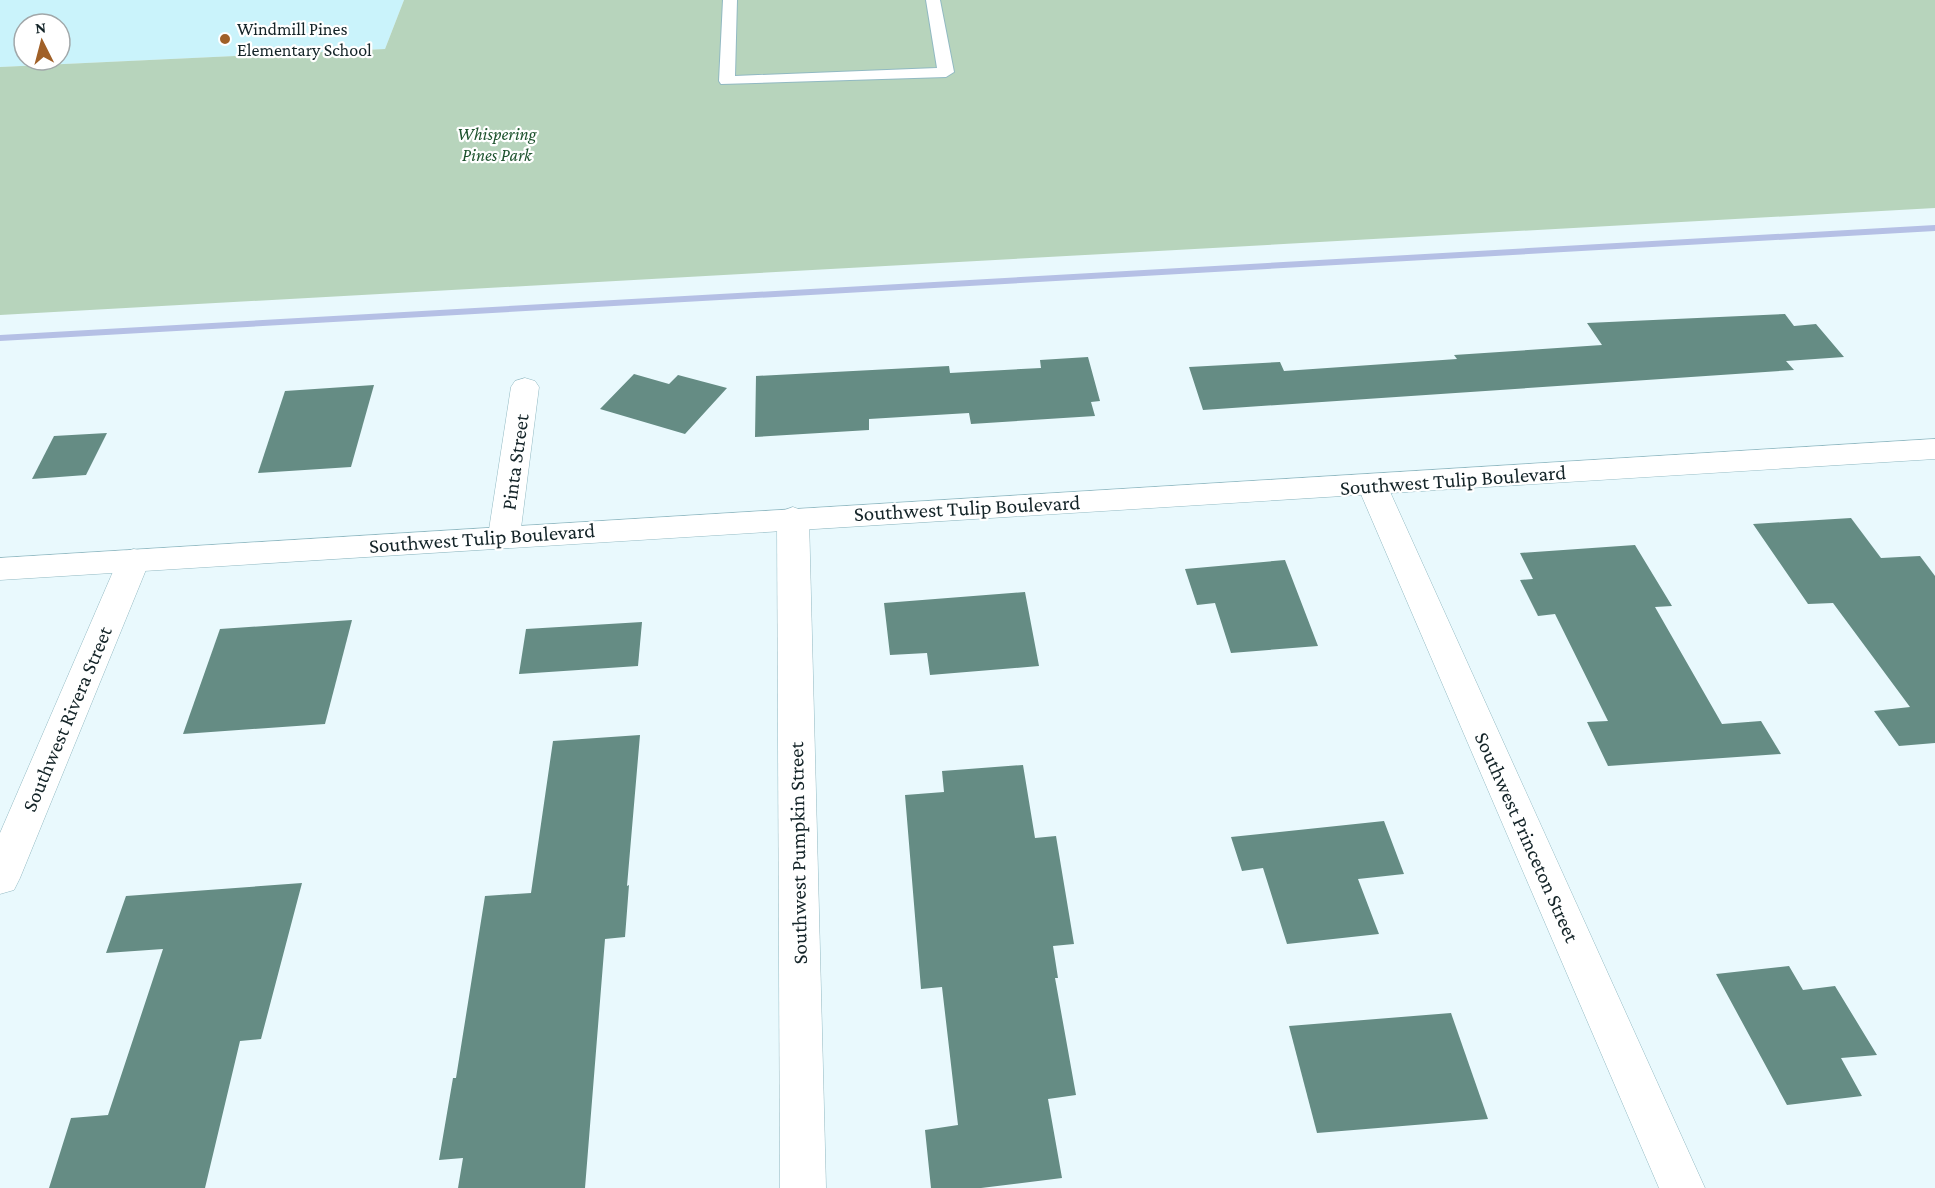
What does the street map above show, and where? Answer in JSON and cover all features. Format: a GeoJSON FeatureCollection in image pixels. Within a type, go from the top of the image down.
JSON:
{"type":"FeatureCollection","features":[{"type":"Feature","properties":{"kind":"street","name":"Pinta Street"},"geometry":{"type":"LineString","coordinates":[[504,536],[525,387]]}},
{"type":"Feature","properties":{"kind":"street","name":"Southwest Tulip Boulevard"},"geometry":{"type":"LineString","coordinates":[[0,569],[793,518],[1371,485],[1935,449]]}},
{"type":"Feature","properties":{"kind":"street","name":"Southwest Princeton Street"},"geometry":{"type":"LineString","coordinates":[[1371,485],[1682,1188]]}},
{"type":"Feature","properties":{"kind":"street","name":"Southwest Pumpkin Street"},"geometry":{"type":"LineString","coordinates":[[793,518],[803,1188]]}},
{"type":"Feature","properties":{"kind":"street","name":"Southwest Rivera Street"},"geometry":{"type":"LineString","coordinates":[[0,878],[134,560]]}},
{"type":"Feature","properties":{"kind":"lane"},"geometry":{"type":"LineString","coordinates":[[730,0],[727,81],[946,72],[933,0]]}},
{"type":"Feature","properties":{"kind":"shaded area","name":"Windmill Pines Elementary School"},"geometry":{"type":"Polygon","coordinates":[[[0,0],[404,0],[385,49],[72,64],[72,12],[12,12],[12,66],[0,67],[0,0]]]}},
{"type":"Feature","properties":{"kind":"green space","name":"Whispering Pines Park"},"geometry":{"type":"Polygon","coordinates":[[[404,0],[1935,0],[1935,208],[0,315],[0,67],[12,66],[12,72],[72,72],[72,64],[385,49],[404,0]]]}},
{"type":"Feature","properties":{"kind":"building"},"geometry":{"type":"Polygon","coordinates":[[[1785,314],[1794,326],[1816,324],[1844,357],[1786,361],[1794,370],[1203,410],[1189,367],[1280,362],[1284,371],[1457,359],[1454,355],[1602,345],[1587,323],[1785,314]]]}},
{"type":"Feature","properties":{"kind":"building"},"geometry":{"type":"Polygon","coordinates":[[[1088,357],[1100,401],[1091,402],[1095,416],[971,424],[969,413],[869,419],[869,430],[755,437],[756,376],[949,366],[950,373],[1041,368],[1040,360],[1088,357]]]}},
{"type":"Feature","properties":{"kind":"building"},"geometry":{"type":"Polygon","coordinates":[[[634,374],[669,384],[678,375],[727,388],[685,434],[600,409],[634,374]]]}},
{"type":"Feature","properties":{"kind":"building"},"geometry":{"type":"Polygon","coordinates":[[[374,385],[351,467],[258,473],[285,391],[374,385]]]}},
{"type":"Feature","properties":{"kind":"building"},"geometry":{"type":"Polygon","coordinates":[[[107,433],[86,475],[32,479],[54,436],[107,433]]]}},
{"type":"Feature","properties":{"kind":"building"},"geometry":{"type":"Polygon","coordinates":[[[1851,518],[1881,558],[1920,556],[1935,576],[1935,743],[1899,746],[1874,711],[1910,707],[1833,603],[1808,604],[1753,524],[1851,518]]]}},
{"type":"Feature","properties":{"kind":"building"},"geometry":{"type":"Polygon","coordinates":[[[1635,545],[1672,606],[1655,607],[1722,724],[1761,721],[1781,754],[1608,766],[1587,722],[1608,721],[1555,614],[1538,616],[1520,580],[1533,579],[1520,553],[1635,545]]]}},
{"type":"Feature","properties":{"kind":"building"},"geometry":{"type":"Polygon","coordinates":[[[1285,560],[1318,646],[1231,653],[1215,603],[1197,605],[1185,569],[1285,560]]]}},
{"type":"Feature","properties":{"kind":"building"},"geometry":{"type":"Polygon","coordinates":[[[1025,592],[1039,666],[930,675],[927,653],[890,655],[884,603],[1025,592]]]}},
{"type":"Feature","properties":{"kind":"building"},"geometry":{"type":"Polygon","coordinates":[[[352,620],[325,724],[183,734],[220,629],[352,620]]]}},
{"type":"Feature","properties":{"kind":"building"},"geometry":{"type":"Polygon","coordinates":[[[642,622],[638,666],[519,674],[526,629],[642,622]]]}},
{"type":"Feature","properties":{"kind":"building"},"geometry":{"type":"Polygon","coordinates":[[[640,735],[625,937],[605,939],[585,1188],[458,1188],[463,1158],[439,1160],[453,1078],[456,1078],[485,896],[531,893],[553,741],[640,735]]]}},
{"type":"Feature","properties":{"kind":"building"},"geometry":{"type":"Polygon","coordinates":[[[1023,765],[1035,838],[1056,836],[1074,944],[1053,946],[1058,978],[1055,978],[1076,1095],[1048,1099],[1062,1178],[981,1188],[931,1188],[925,1130],[958,1125],[942,987],[921,989],[905,795],[944,792],[942,771],[1023,765]]]}},
{"type":"Feature","properties":{"kind":"building"},"geometry":{"type":"Polygon","coordinates":[[[1384,821],[1404,874],[1358,879],[1379,934],[1287,944],[1263,868],[1242,871],[1231,837],[1384,821]]]}},
{"type":"Feature","properties":{"kind":"building"},"geometry":{"type":"Polygon","coordinates":[[[302,883],[261,1039],[240,1041],[205,1188],[49,1188],[71,1118],[108,1115],[163,949],[106,953],[126,896],[302,883]]]}},
{"type":"Feature","properties":{"kind":"building"},"geometry":{"type":"Polygon","coordinates":[[[1789,966],[1803,990],[1835,986],[1877,1055],[1841,1058],[1862,1096],[1787,1105],[1716,974],[1789,966]]]}},
{"type":"Feature","properties":{"kind":"building"},"geometry":{"type":"Polygon","coordinates":[[[1451,1013],[1488,1119],[1317,1133],[1289,1026],[1451,1013]]]}},
{"type":"Feature","properties":{"kind":"waterway"},"geometry":{"type":"LineString","coordinates":[[0,338],[1935,228]]}},
{"type":"Feature","properties":{"kind":"place","name":"Windmill Pines Elementary School"},"geometry":{"type":"Point","coordinates":[225,39]}}]}
